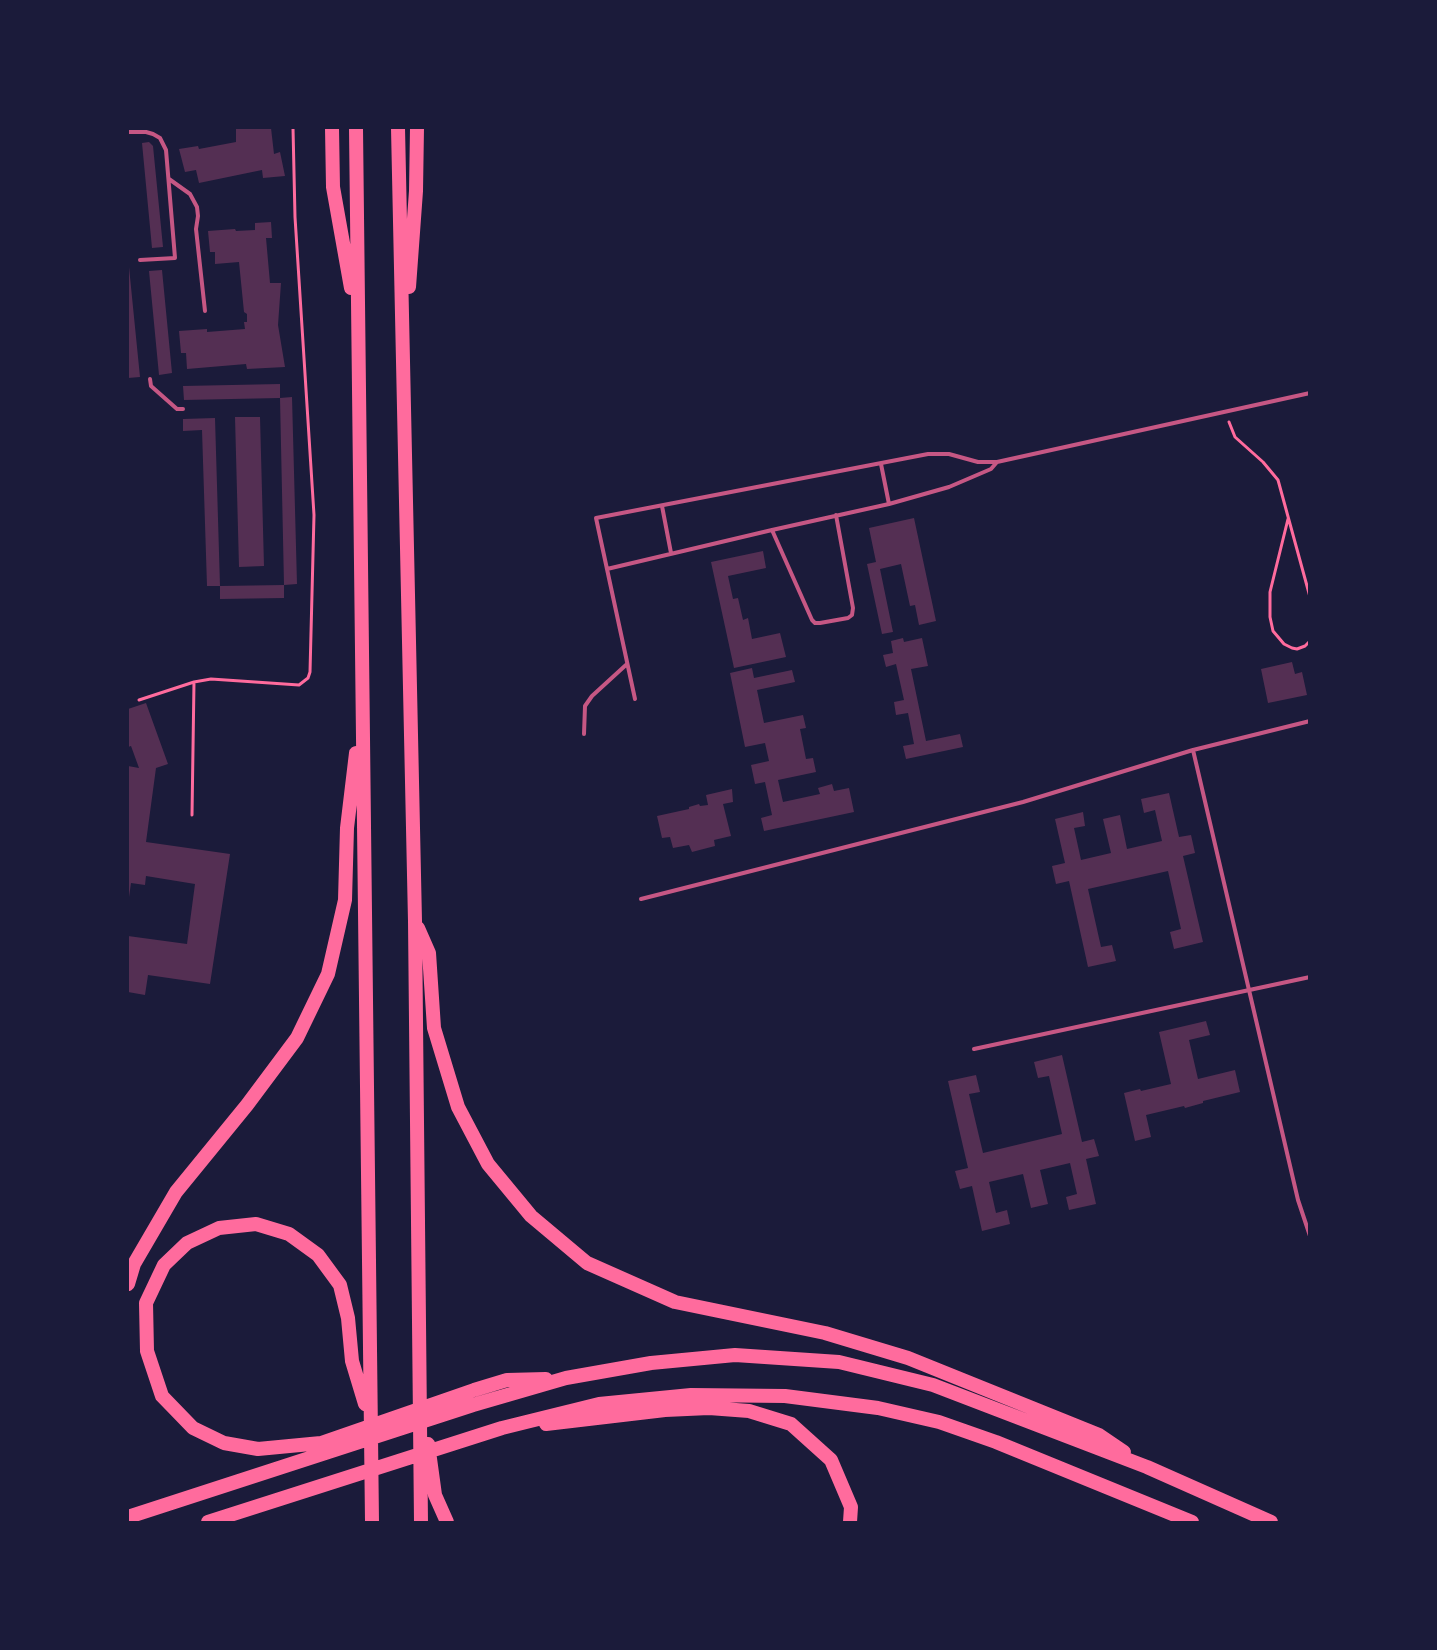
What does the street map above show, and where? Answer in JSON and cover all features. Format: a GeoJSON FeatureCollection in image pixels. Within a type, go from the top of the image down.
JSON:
{"type":"FeatureCollection","features":[{"type":"Feature","properties":{"kind":"highway"},"geometry":{"type":"LineString","coordinates":[[332,128],[333,187],[358,325]]}},
{"type":"Feature","properties":{"kind":"highway"},"geometry":{"type":"LineString","coordinates":[[356,128],[372,1522]]}},
{"type":"Feature","properties":{"kind":"highway"},"geometry":{"type":"LineString","coordinates":[[398,128],[415,921],[421,1522]]}},
{"type":"Feature","properties":{"kind":"highway"},"geometry":{"type":"LineString","coordinates":[[403,373],[416,191],[417,128]]}},
{"type":"Feature","properties":{"kind":"highway"},"geometry":{"type":"LineString","coordinates":[[128,1284],[134,1264],[176,1192],[248,1105],[297,1038],[328,974],[345,900],[347,828],[363,700]]}},
{"type":"Feature","properties":{"kind":"highway"},"geometry":{"type":"LineString","coordinates":[[415,921],[429,954],[434,1028],[458,1107],[488,1164],[531,1216],[587,1263],[675,1302],[825,1334],[908,1358],[1099,1435],[1147,1467]]}},
{"type":"Feature","properties":{"kind":"highway"},"geometry":{"type":"LineString","coordinates":[[370,1421],[352,1361],[348,1318],[340,1285],[318,1255],[289,1234],[256,1224],[219,1228],[187,1243],[164,1265],[146,1303],[147,1351],[162,1396],[193,1428],[224,1443],[258,1449],[321,1449],[566,1378],[651,1362],[735,1355],[839,1362],[933,1385],[1147,1467],[1271,1522]]}},
{"type":"Feature","properties":{"kind":"highway"},"geometry":{"type":"LineString","coordinates":[[128,1517],[321,1449],[474,1390],[507,1380],[566,1378]]}},
{"type":"Feature","properties":{"kind":"highway"},"geometry":{"type":"LineString","coordinates":[[420,1379],[435,1495],[447,1522]]}},
{"type":"Feature","properties":{"kind":"highway"},"geometry":{"type":"LineString","coordinates":[[208,1522],[502,1428],[599,1404],[691,1395],[784,1396],[878,1408],[939,1422],[996,1442],[1192,1522]]}},
{"type":"Feature","properties":{"kind":"highway"},"geometry":{"type":"LineString","coordinates":[[502,1428],[583,1421],[666,1410],[709,1408],[749,1411],[790,1424],[831,1460],[851,1507],[850,1522]]}},
{"type":"Feature","properties":{"kind":"lane"},"geometry":{"type":"LineString","coordinates":[[128,132],[146,132],[160,138],[166,150],[175,258],[140,260]]}},
{"type":"Feature","properties":{"kind":"lane"},"geometry":{"type":"LineString","coordinates":[[168,179],[190,194],[197,207],[196,229],[205,311]]}},
{"type":"Feature","properties":{"kind":"lane"},"geometry":{"type":"LineString","coordinates":[[150,379],[152,386],[177,409],[183,409]]}},
{"type":"Feature","properties":{"kind":"lane"},"geometry":{"type":"LineString","coordinates":[[634,699],[596,518],[928,454],[949,454],[978,462],[997,462],[1310,393]]}},
{"type":"Feature","properties":{"kind":"lane"},"geometry":{"type":"LineString","coordinates":[[607,569],[889,504],[949,487],[992,469],[997,462]]}},
{"type":"Feature","properties":{"kind":"lane"},"geometry":{"type":"LineString","coordinates":[[881,464],[889,504]]}},
{"type":"Feature","properties":{"kind":"lane"},"geometry":{"type":"LineString","coordinates":[[662,506],[671,553]]}},
{"type":"Feature","properties":{"kind":"lane"},"geometry":{"type":"LineString","coordinates":[[772,530],[812,620],[820,623],[848,618],[852,615],[852,609],[836,515]]}},
{"type":"Feature","properties":{"kind":"lane"},"geometry":{"type":"LineString","coordinates":[[584,734],[585,706],[592,696],[627,664]]}},
{"type":"Feature","properties":{"kind":"lane"},"geometry":{"type":"LineString","coordinates":[[641,899],[1023,802],[1193,750],[1310,721]]}},
{"type":"Feature","properties":{"kind":"lane"},"geometry":{"type":"LineString","coordinates":[[1193,750],[1298,1200],[1310,1236]]}},
{"type":"Feature","properties":{"kind":"lane"},"geometry":{"type":"LineString","coordinates":[[974,1049],[1310,977]]}},
{"type":"Feature","properties":{"kind":"path"},"geometry":{"type":"LineString","coordinates":[[139,700],[211,678],[295,685],[304,682],[310,672],[314,515],[295,217],[293,128]]}},
{"type":"Feature","properties":{"kind":"path"},"geometry":{"type":"LineString","coordinates":[[1226,412],[1235,437],[1263,462],[1278,480],[1310,597]]}},
{"type":"Feature","properties":{"kind":"path"},"geometry":{"type":"LineString","coordinates":[[1288,517],[1270,592],[1270,617],[1273,632],[1284,644],[1297,649],[1310,641]]}},
{"type":"Feature","properties":{"kind":"path"},"geometry":{"type":"LineString","coordinates":[[192,815],[194,682]]}},
{"type":"Feature","properties":{"kind":"building"},"geometry":{"type":"Polygon","coordinates":[[[236,128],[271,128],[274,154],[280,152],[285,176],[263,178],[262,170],[199,183],[196,170],[185,172],[179,149],[198,146],[199,149],[236,142],[236,128]]]}},
{"type":"Feature","properties":{"kind":"building"},"geometry":{"type":"Polygon","coordinates":[[[149,142],[153,146],[163,247],[152,248],[142,143],[149,142]]]}},
{"type":"Feature","properties":{"kind":"building"},"geometry":{"type":"Polygon","coordinates":[[[271,222],[272,238],[266,238],[270,283],[281,283],[278,325],[285,367],[247,369],[246,364],[187,369],[186,353],[181,353],[179,331],[207,329],[207,332],[245,329],[244,322],[247,322],[239,262],[215,264],[215,252],[210,252],[208,231],[255,230],[255,223],[271,222]]]}},
{"type":"Feature","properties":{"kind":"building"},"geometry":{"type":"Polygon","coordinates":[[[128,267],[140,377],[128,378],[128,267]]]}},
{"type":"Feature","properties":{"kind":"building"},"geometry":{"type":"Polygon","coordinates":[[[162,270],[172,373],[159,375],[149,271],[162,270]]]}},
{"type":"Feature","properties":{"kind":"building"},"geometry":{"type":"Polygon","coordinates":[[[280,384],[280,398],[184,400],[183,386],[280,384]]]}},
{"type":"Feature","properties":{"kind":"building"},"geometry":{"type":"Polygon","coordinates":[[[292,397],[297,584],[284,585],[280,398],[292,397]]]}},
{"type":"Feature","properties":{"kind":"building"},"geometry":{"type":"Polygon","coordinates":[[[235,417],[260,417],[264,566],[239,567],[235,417]]]}},
{"type":"Feature","properties":{"kind":"building"},"geometry":{"type":"Polygon","coordinates":[[[215,418],[220,586],[207,586],[202,430],[183,431],[183,419],[215,418]]]}},
{"type":"Feature","properties":{"kind":"building"},"geometry":{"type":"Polygon","coordinates":[[[914,518],[936,621],[919,625],[915,605],[910,606],[901,564],[880,569],[893,632],[882,634],[867,564],[876,562],[869,528],[914,518]]]}},
{"type":"Feature","properties":{"kind":"building"},"geometry":{"type":"Polygon","coordinates":[[[763,551],[766,568],[728,576],[733,599],[738,598],[743,620],[748,618],[752,639],[780,633],[786,657],[734,668],[711,562],[763,551]]]}},
{"type":"Feature","properties":{"kind":"building"},"geometry":{"type":"Polygon","coordinates":[[[284,585],[284,598],[220,599],[220,586],[284,585]]]}},
{"type":"Feature","properties":{"kind":"building"},"geometry":{"type":"Polygon","coordinates":[[[903,638],[904,642],[922,638],[928,666],[911,669],[926,741],[960,734],[963,747],[906,759],[903,746],[914,744],[908,713],[896,715],[894,702],[904,700],[896,664],[886,667],[883,655],[893,653],[891,641],[903,638]]]}},
{"type":"Feature","properties":{"kind":"building"},"geometry":{"type":"Polygon","coordinates":[[[1292,662],[1295,674],[1302,672],[1307,695],[1268,703],[1261,669],[1292,662]]]}},
{"type":"Feature","properties":{"kind":"building"},"geometry":{"type":"Polygon","coordinates":[[[752,668],[754,678],[792,670],[795,682],[757,690],[764,723],[803,715],[806,728],[800,729],[806,759],[813,758],[816,772],[778,780],[783,802],[820,794],[818,788],[832,784],[834,791],[849,788],[854,812],[764,831],[761,818],[772,815],[765,782],[755,784],[751,765],[769,761],[765,743],[745,747],[730,673],[752,668]]]}},
{"type":"Feature","properties":{"kind":"building"},"geometry":{"type":"Polygon","coordinates":[[[146,703],[168,764],[156,768],[146,842],[230,854],[210,984],[148,975],[145,995],[128,992],[128,936],[187,944],[195,884],[146,876],[145,885],[131,883],[128,897],[128,766],[139,768],[131,746],[128,747],[128,709],[146,703]]]}},
{"type":"Feature","properties":{"kind":"building"},"geometry":{"type":"Polygon","coordinates":[[[732,789],[733,802],[723,804],[731,836],[714,840],[715,846],[692,852],[689,845],[673,848],[670,837],[662,838],[657,816],[689,809],[699,804],[700,806],[708,805],[706,795],[732,789]]]}},
{"type":"Feature","properties":{"kind":"building"},"geometry":{"type":"Polygon","coordinates":[[[1169,793],[1179,837],[1191,835],[1195,853],[1183,856],[1203,942],[1174,949],[1170,932],[1181,929],[1168,871],[1088,889],[1101,947],[1112,945],[1116,961],[1088,967],[1069,881],[1056,884],[1052,866],[1065,863],[1055,819],[1083,812],[1085,826],[1074,828],[1081,860],[1111,853],[1103,819],[1120,815],[1127,849],[1162,841],[1155,810],[1144,813],[1141,799],[1169,793]]]}},
{"type":"Feature","properties":{"kind":"building"},"geometry":{"type":"Polygon","coordinates":[[[1206,1021],[1210,1035],[1189,1040],[1198,1079],[1235,1070],[1240,1092],[1185,1108],[1184,1106],[1146,1115],[1151,1137],[1135,1141],[1124,1093],[1171,1084],[1159,1032],[1206,1021]]]}},
{"type":"Feature","properties":{"kind":"building"},"geometry":{"type":"Polygon","coordinates":[[[1062,1055],[1082,1142],[1094,1139],[1099,1156],[1086,1159],[1096,1204],[1069,1210],[1066,1197],[1077,1194],[1070,1163],[1040,1170],[1048,1204],[1031,1208],[1023,1174],[989,1182],[996,1213],[1007,1210],[1010,1224],[982,1231],[972,1186],[960,1189],[955,1171],[968,1168],[948,1081],[976,1075],[980,1092],[969,1094],[983,1153],[1062,1134],[1049,1076],[1038,1078],[1034,1062],[1062,1055]]]}}]}
